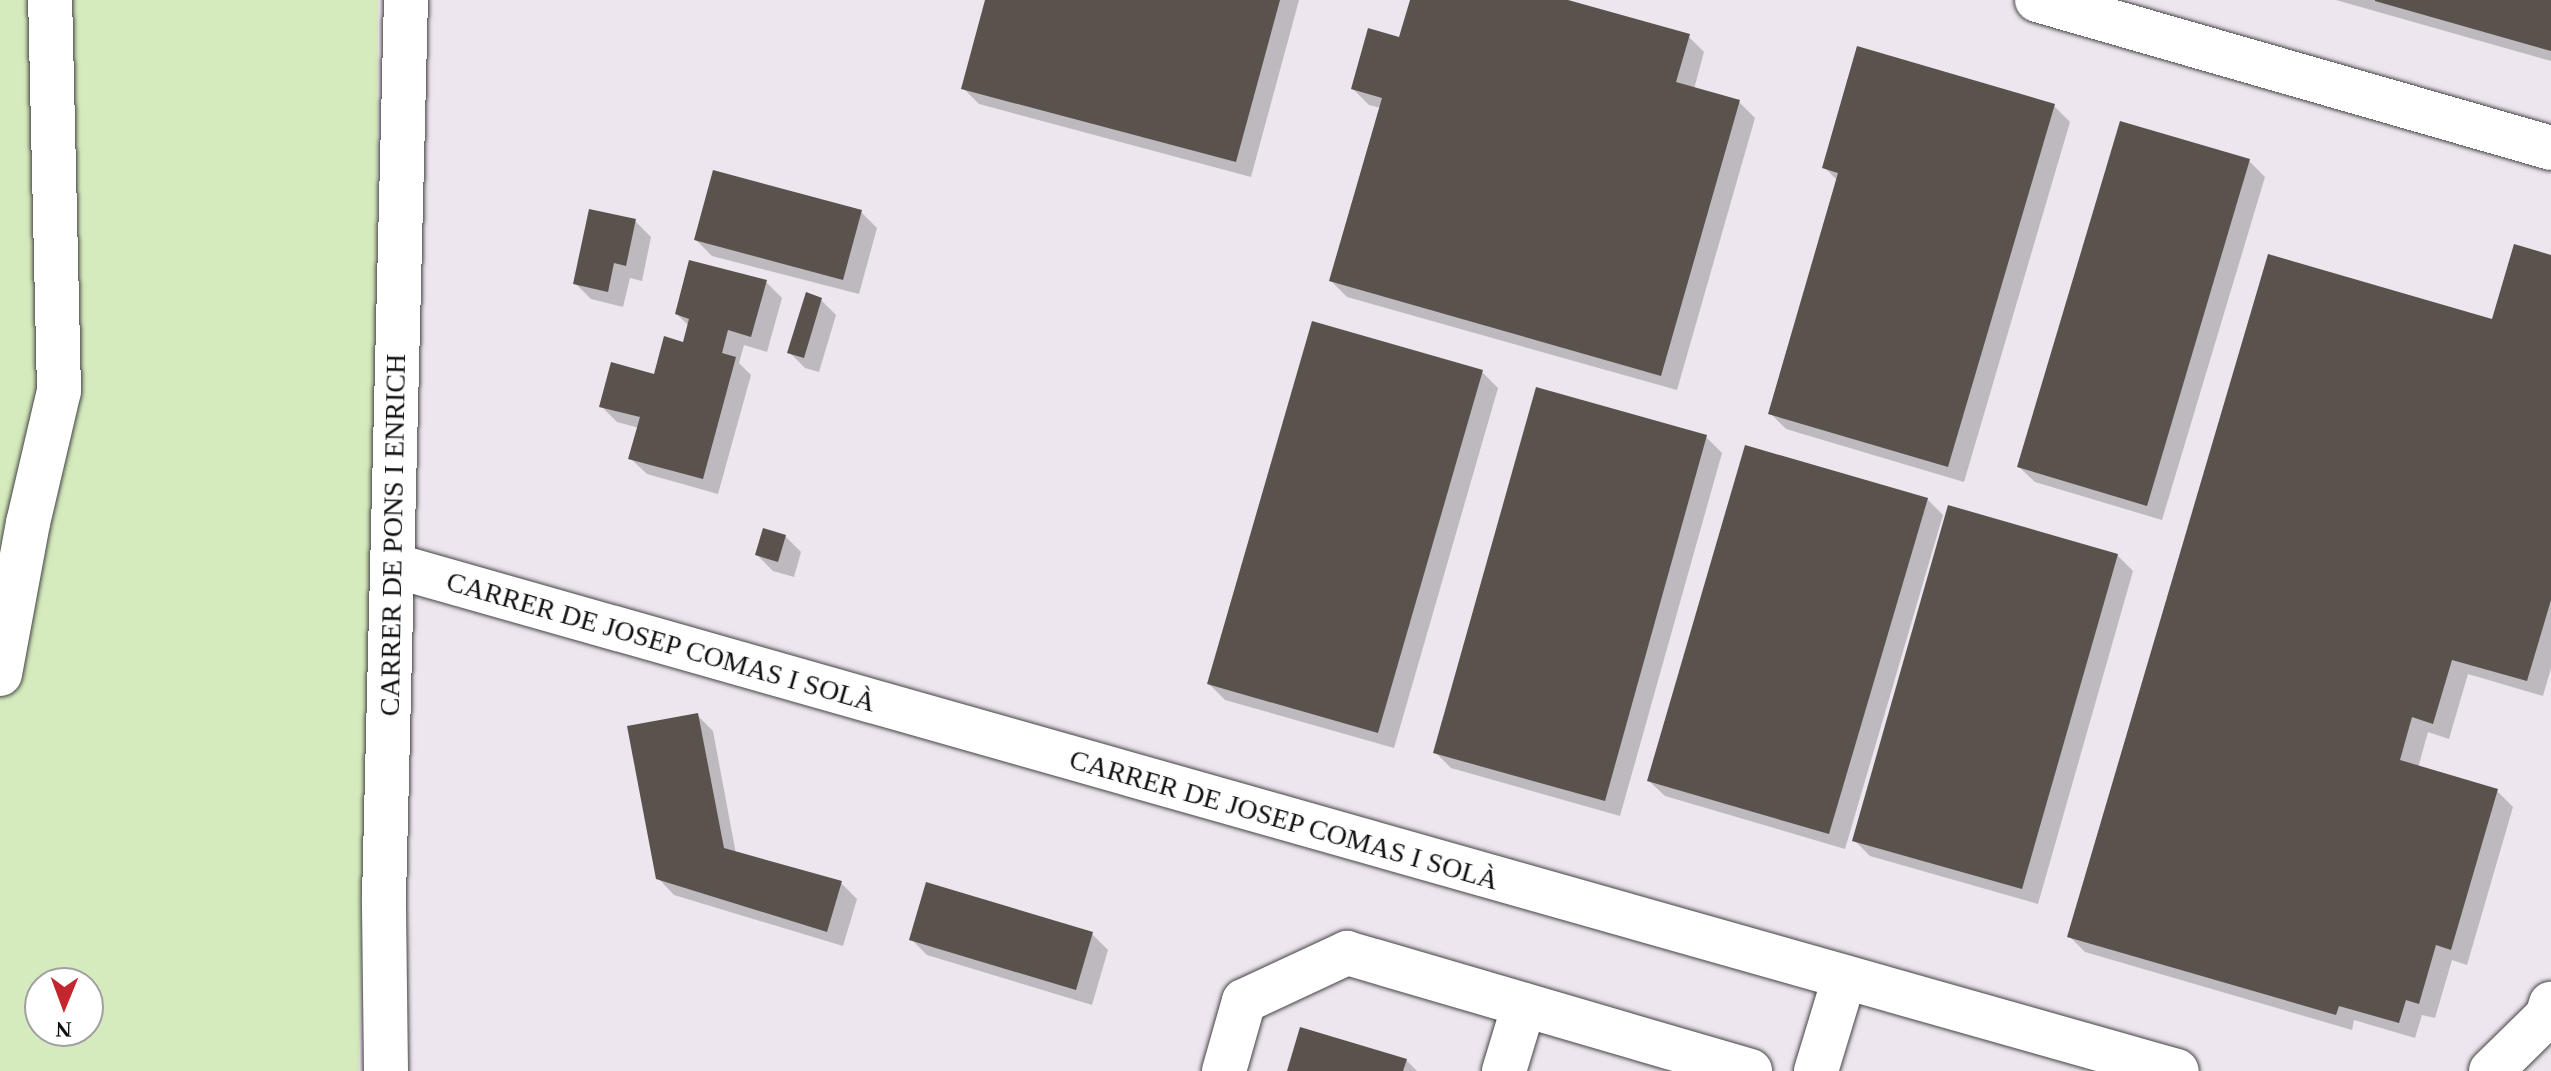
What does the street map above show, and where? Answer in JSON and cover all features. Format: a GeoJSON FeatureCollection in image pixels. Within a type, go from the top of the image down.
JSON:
{"type":"FeatureCollection","features":[{"type":"Feature","properties":{"kind":"street"},"geometry":{"type":"LineString","coordinates":[[0,674],[28,523],[59,391],[50,0]]}},
{"type":"Feature","properties":{"kind":"street","name":"CARRER DE PONS I ENRICH"},"geometry":{"type":"LineString","coordinates":[[386,1071],[384,898],[406,0]]}},
{"type":"Feature","properties":{"kind":"street"},"geometry":{"type":"LineString","coordinates":[[2037,0],[2551,148]]}},
{"type":"Feature","properties":{"kind":"street","name":"CARRER DE JOSEP COMAS I SOLÀ"},"geometry":{"type":"LineString","coordinates":[[392,565],[2177,1071]]}},
{"type":"Feature","properties":{"kind":"street"},"geometry":{"type":"LineString","coordinates":[[1224,1071],[1244,1001],[1347,953],[1750,1071]]}},
{"type":"Feature","properties":{"kind":"street"},"geometry":{"type":"LineString","coordinates":[[1816,1071],[1844,979]]}},
{"type":"Feature","properties":{"kind":"street"},"geometry":{"type":"LineString","coordinates":[[1504,1071],[1524,1005]]}},
{"type":"Feature","properties":{"kind":"street"},"geometry":{"type":"LineString","coordinates":[[2491,1071],[2550,1017]]}},
{"type":"Feature","properties":{"kind":"shaded area"},"geometry":{"type":"Polygon","coordinates":[[[378,0],[2551,0],[2551,1071],[359,1071],[377,322],[378,0]]]}},
{"type":"Feature","properties":{"kind":"green space"},"geometry":{"type":"Polygon","coordinates":[[[0,0],[378,0],[377,322],[359,1071],[0,1071],[0,0]]]}},
{"type":"Feature","properties":{"kind":"building"},"geometry":{"type":"Polygon","coordinates":[[[985,0],[1280,0],[1236,162],[961,89],[985,0]]]}},
{"type":"Feature","properties":{"kind":"building"},"geometry":{"type":"Polygon","coordinates":[[[1410,0],[1568,0],[1690,34],[1676,82],[1740,100],[1661,376],[1329,281],[1382,98],[1351,89],[1368,28],[1399,37],[1410,0]]]}},
{"type":"Feature","properties":{"kind":"building"},"geometry":{"type":"Polygon","coordinates":[[[2375,0],[2551,0],[2551,51],[2375,1],[2375,0]]]}},
{"type":"Feature","properties":{"kind":"building"},"geometry":{"type":"Polygon","coordinates":[[[1857,46],[2055,104],[1948,467],[1768,414],[1838,173],[1822,168],[1857,46]]]}},
{"type":"Feature","properties":{"kind":"building"},"geometry":{"type":"Polygon","coordinates":[[[2120,121],[2250,159],[2147,506],[2017,467],[2120,121]]]}},
{"type":"Feature","properties":{"kind":"building"},"geometry":{"type":"Polygon","coordinates":[[[713,170],[862,210],[843,280],[694,240],[713,170]]]}},
{"type":"Feature","properties":{"kind":"building"},"geometry":{"type":"Polygon","coordinates":[[[589,209],[636,219],[626,266],[614,263],[608,292],[573,284],[589,209]]]}},
{"type":"Feature","properties":{"kind":"building"},"geometry":{"type":"Polygon","coordinates":[[[2514,244],[2551,255],[2551,600],[2527,681],[2452,660],[2433,724],[2412,717],[2400,760],[2498,789],[2451,950],[2436,945],[2419,1004],[2406,1000],[2399,1023],[2339,1006],[2336,1015],[2067,937],[2268,254],[2492,319],[2514,244]]]}},
{"type":"Feature","properties":{"kind":"building"},"geometry":{"type":"Polygon","coordinates":[[[689,260],[767,280],[751,337],[728,330],[722,353],[736,357],[703,479],[628,459],[640,417],[599,407],[611,362],[654,374],[664,336],[683,342],[689,319],[675,314],[689,260]]]}},
{"type":"Feature","properties":{"kind":"building"},"geometry":{"type":"Polygon","coordinates":[[[806,292],[822,298],[804,358],[787,353],[806,292]]]}},
{"type":"Feature","properties":{"kind":"building"},"geometry":{"type":"Polygon","coordinates":[[[1312,321],[1483,370],[1378,733],[1207,684],[1312,321]]]}},
{"type":"Feature","properties":{"kind":"building"},"geometry":{"type":"Polygon","coordinates":[[[1536,387],[1707,435],[1605,801],[1433,753],[1536,387]]]}},
{"type":"Feature","properties":{"kind":"building"},"geometry":{"type":"Polygon","coordinates":[[[1745,445],[1928,498],[1829,834],[1647,781],[1745,445]]]}},
{"type":"Feature","properties":{"kind":"building"},"geometry":{"type":"Polygon","coordinates":[[[1948,505],[2118,554],[2022,889],[1852,841],[1948,505]]]}},
{"type":"Feature","properties":{"kind":"building"},"geometry":{"type":"Polygon","coordinates":[[[763,528],[786,535],[778,562],[755,555],[763,528]]]}},
{"type":"Feature","properties":{"kind":"building"},"geometry":{"type":"Polygon","coordinates":[[[698,713],[724,848],[842,881],[827,932],[656,879],[627,726],[698,713]]]}},
{"type":"Feature","properties":{"kind":"building"},"geometry":{"type":"Polygon","coordinates":[[[926,882],[1093,932],[1076,990],[909,940],[926,882]]]}},
{"type":"Feature","properties":{"kind":"building"},"geometry":{"type":"Polygon","coordinates":[[[1300,1027],[1407,1059],[1403,1071],[1287,1071],[1300,1027]]]}}]}
